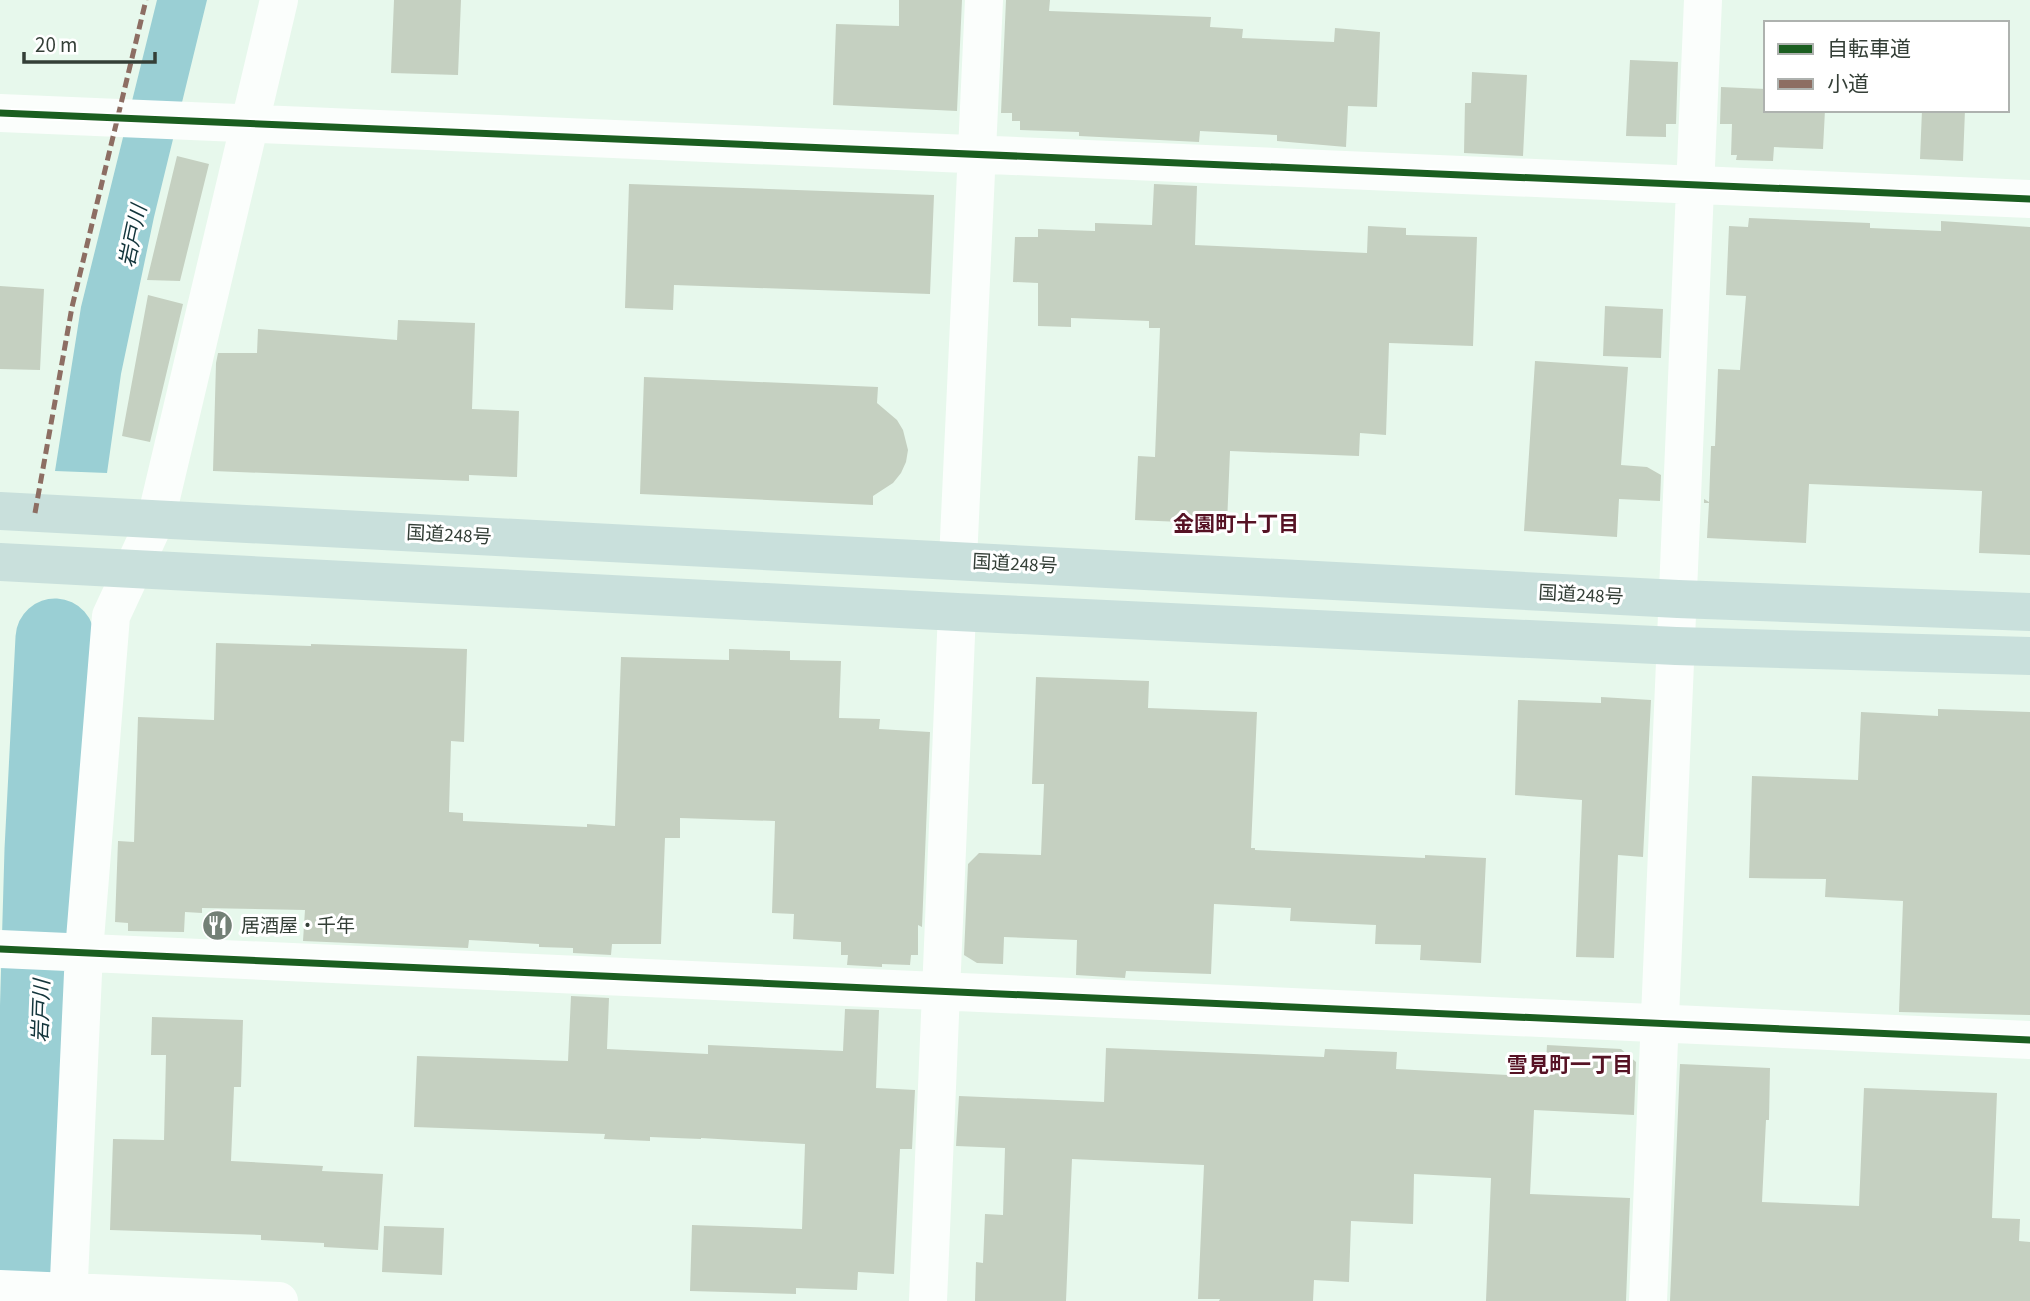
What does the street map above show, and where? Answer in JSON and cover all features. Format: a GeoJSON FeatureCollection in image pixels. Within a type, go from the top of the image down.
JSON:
{"type":"FeatureCollection","features":[{"type":"Feature","properties":{"kind":"highway","name":"国道248号"},"geometry":{"type":"LineString","coordinates":[[0,511],[1678,599],[2030,612]]}},
{"type":"Feature","properties":{"kind":"highway"},"geometry":{"type":"LineString","coordinates":[[0,562],[1676,646],[2030,656]]}},
{"type":"Feature","properties":{"kind":"street"},"geometry":{"type":"LineString","coordinates":[[67,1295],[82,952],[111,616],[156,519],[279,0]]}},
{"type":"Feature","properties":{"kind":"street"},"geometry":{"type":"LineString","coordinates":[[958,560],[984,0]]}},
{"type":"Feature","properties":{"kind":"street"},"geometry":{"type":"LineString","coordinates":[[1648,1301],[1703,0]]}},
{"type":"Feature","properties":{"kind":"street"},"geometry":{"type":"LineString","coordinates":[[0,113],[2030,199]]}},
{"type":"Feature","properties":{"kind":"street"},"geometry":{"type":"LineString","coordinates":[[928,1301],[957,612]]}},
{"type":"Feature","properties":{"kind":"street"},"geometry":{"type":"LineString","coordinates":[[0,948],[2030,1040]]}},
{"type":"Feature","properties":{"kind":"street"},"geometry":{"type":"LineString","coordinates":[[0,1289],[67,1295],[279,1301]]}},
{"type":"Feature","properties":{"kind":"water"},"geometry":{"type":"Polygon","coordinates":[[[157,0],[207,0],[154,217],[121,374],[107,473],[55,471],[81,307],[157,0]]]}},
{"type":"Feature","properties":{"kind":"building"},"geometry":{"type":"Polygon","coordinates":[[[394,0],[461,0],[458,75],[391,73],[394,0]]]}},
{"type":"Feature","properties":{"kind":"building"},"geometry":{"type":"Polygon","coordinates":[[[899,0],[962,0],[957,111],[833,105],[836,24],[899,26],[899,0]]]}},
{"type":"Feature","properties":{"kind":"building"},"geometry":{"type":"Polygon","coordinates":[[[1006,0],[1050,0],[1049,11],[1211,17],[1210,27],[1243,29],[1242,38],[1334,42],[1335,28],[1380,32],[1377,107],[1348,106],[1346,147],[1277,141],[1277,135],[1200,131],[1199,142],[1020,130],[1020,121],[1012,121],[1012,113],[1001,113],[1006,0]]]}},
{"type":"Feature","properties":{"kind":"building"},"geometry":{"type":"Polygon","coordinates":[[[1630,60],[1678,62],[1676,124],[1666,124],[1666,137],[1626,136],[1630,60]]]}},
{"type":"Feature","properties":{"kind":"building"},"geometry":{"type":"Polygon","coordinates":[[[1472,72],[1527,75],[1523,156],[1464,153],[1465,103],[1471,103],[1472,72]]]}},
{"type":"Feature","properties":{"kind":"building"},"geometry":{"type":"Polygon","coordinates":[[[1721,87],[1764,89],[1764,112],[1825,112],[1823,149],[1774,147],[1773,161],[1736,160],[1737,155],[1731,155],[1732,124],[1720,124],[1721,87]]]}},
{"type":"Feature","properties":{"kind":"building"},"geometry":{"type":"Polygon","coordinates":[[[1922,112],[1965,112],[1963,161],[1920,159],[1922,112]]]}},
{"type":"Feature","properties":{"kind":"building"},"geometry":{"type":"Polygon","coordinates":[[[177,156],[209,164],[180,281],[147,280],[177,156]]]}},
{"type":"Feature","properties":{"kind":"building"},"geometry":{"type":"Polygon","coordinates":[[[629,184],[934,195],[930,294],[674,285],[673,310],[625,308],[629,184]]]}},
{"type":"Feature","properties":{"kind":"building"},"geometry":{"type":"Polygon","coordinates":[[[1154,184],[1197,186],[1195,245],[1367,253],[1368,226],[1406,228],[1406,235],[1477,237],[1473,346],[1389,343],[1386,435],[1360,433],[1359,456],[1230,451],[1227,524],[1135,520],[1138,456],[1155,457],[1160,328],[1149,328],[1149,321],[1071,318],[1071,327],[1038,326],[1038,283],[1013,282],[1015,237],[1038,237],[1038,229],[1095,231],[1095,223],[1152,225],[1154,184]]]}},
{"type":"Feature","properties":{"kind":"building"},"geometry":{"type":"Polygon","coordinates":[[[1749,218],[1870,223],[1870,228],[1941,231],[1941,221],[2030,227],[2030,555],[1979,553],[1982,491],[1809,484],[1806,543],[1707,538],[1709,503],[1704,503],[1704,499],[1709,502],[1711,446],[1715,446],[1718,369],[1740,370],[1746,296],[1726,295],[1729,226],[1748,227],[1749,218]]]}},
{"type":"Feature","properties":{"kind":"building"},"geometry":{"type":"Polygon","coordinates":[[[0,286],[44,289],[40,370],[0,369],[0,286]]]}},
{"type":"Feature","properties":{"kind":"building"},"geometry":{"type":"Polygon","coordinates":[[[148,295],[183,304],[150,442],[122,436],[148,295]]]}},
{"type":"Feature","properties":{"kind":"building"},"geometry":{"type":"Polygon","coordinates":[[[1605,306],[1663,309],[1661,358],[1603,356],[1605,306]]]}},
{"type":"Feature","properties":{"kind":"building"},"geometry":{"type":"Polygon","coordinates":[[[398,320],[475,323],[472,409],[519,411],[517,477],[469,475],[469,481],[213,471],[218,353],[257,353],[258,329],[397,340],[398,320]]]}},
{"type":"Feature","properties":{"kind":"building"},"geometry":{"type":"Polygon","coordinates":[[[1535,361],[1628,367],[1621,465],[1647,467],[1661,475],[1660,501],[1619,499],[1617,537],[1524,531],[1535,361]]]}},
{"type":"Feature","properties":{"kind":"building"},"geometry":{"type":"Polygon","coordinates":[[[644,377],[878,387],[877,403],[897,420],[903,430],[908,450],[906,462],[893,483],[873,496],[873,505],[640,494],[644,377]]]}},
{"type":"Feature","properties":{"kind":"building"},"geometry":{"type":"Polygon","coordinates":[[[216,643],[467,649],[464,742],[451,741],[449,812],[463,813],[463,821],[587,827],[587,824],[615,826],[621,657],[729,660],[729,649],[790,651],[790,660],[841,661],[839,718],[880,719],[879,729],[930,732],[922,927],[918,925],[918,955],[911,955],[910,965],[847,965],[848,955],[841,955],[841,942],[793,939],[794,914],[772,913],[775,821],[680,818],[680,838],[665,838],[661,944],[612,944],[611,955],[573,953],[573,948],[539,947],[539,944],[469,940],[468,948],[303,941],[305,910],[202,908],[202,913],[185,912],[184,932],[128,931],[128,923],[115,922],[118,841],[134,842],[138,717],[214,720],[216,643]]]}},
{"type":"Feature","properties":{"kind":"building"},"geometry":{"type":"Polygon","coordinates":[[[1036,677],[1149,681],[1148,708],[1257,712],[1251,848],[1255,850],[1425,858],[1425,855],[1486,858],[1481,963],[1420,960],[1421,945],[1375,944],[1376,925],[1290,921],[1291,908],[1214,904],[1211,974],[1126,971],[1125,978],[1076,975],[1077,940],[1004,937],[1003,964],[977,963],[964,955],[968,864],[979,853],[1041,855],[1044,784],[1032,784],[1036,677]]]}},
{"type":"Feature","properties":{"kind":"building"},"geometry":{"type":"Polygon","coordinates":[[[1601,697],[1651,700],[1643,857],[1618,855],[1614,958],[1576,957],[1582,800],[1515,795],[1518,700],[1601,703],[1601,697]]]}},
{"type":"Feature","properties":{"kind":"building"},"geometry":{"type":"Polygon","coordinates":[[[1938,709],[2030,712],[2030,1015],[1899,1012],[1903,901],[1825,897],[1826,879],[1749,878],[1752,776],[1858,780],[1861,712],[1938,716],[1938,709]]]}},
{"type":"Feature","properties":{"kind":"building"},"geometry":{"type":"Polygon","coordinates":[[[571,996],[609,998],[607,1049],[708,1054],[708,1045],[843,1051],[845,1009],[879,1010],[876,1088],[915,1090],[912,1149],[900,1149],[894,1274],[858,1272],[857,1290],[796,1288],[796,1294],[690,1291],[692,1225],[802,1229],[805,1144],[701,1138],[650,1137],[650,1141],[604,1139],[605,1134],[414,1127],[417,1056],[568,1061],[571,996]]]}},
{"type":"Feature","properties":{"kind":"building"},"geometry":{"type":"Polygon","coordinates":[[[152,1017],[243,1020],[241,1087],[234,1087],[231,1161],[323,1166],[322,1171],[383,1174],[378,1250],[324,1247],[324,1243],[261,1240],[261,1235],[110,1230],[113,1139],[164,1140],[166,1055],[151,1055],[152,1017]]]}},
{"type":"Feature","properties":{"kind":"building"},"geometry":{"type":"Polygon","coordinates":[[[1547,1045],[1621,1049],[1636,1062],[1634,1115],[1534,1110],[1530,1194],[1630,1198],[1626,1301],[1486,1301],[1491,1178],[1414,1174],[1413,1224],[1351,1221],[1349,1282],[1314,1280],[1313,1301],[1198,1299],[1204,1165],[1072,1159],[1066,1301],[975,1301],[976,1262],[983,1263],[985,1214],[1003,1215],[1005,1148],[956,1146],[959,1096],[1104,1102],[1106,1048],[1324,1057],[1325,1049],[1397,1052],[1396,1069],[1545,1077],[1547,1045]]]}},
{"type":"Feature","properties":{"kind":"building"},"geometry":{"type":"Polygon","coordinates":[[[1680,1064],[1770,1068],[1769,1120],[1766,1120],[1762,1202],[1859,1206],[1864,1088],[1997,1093],[1992,1218],[2020,1219],[2019,1241],[2030,1242],[2030,1301],[1670,1301],[1680,1064]]]}},
{"type":"Feature","properties":{"kind":"building"},"geometry":{"type":"Polygon","coordinates":[[[384,1226],[444,1228],[442,1275],[382,1272],[384,1226]]]}},
{"type":"Feature","properties":{"kind":"waterway","name":"岩戸川"},"geometry":{"type":"LineString","coordinates":[[31,1301],[44,850],[55,638]]}},
{"type":"Feature","properties":{"kind":"marked path"},"geometry":{"type":"LineString","coordinates":[[35,513],[72,307],[146,0]]}},
{"type":"Feature","properties":{"kind":"cycle path"},"geometry":{"type":"LineString","coordinates":[[0,113],[2030,199]]}},
{"type":"Feature","properties":{"kind":"cycle path"},"geometry":{"type":"LineString","coordinates":[[0,949],[2030,1040]]}},
{"type":"Feature","properties":{"kind":"place","name":"居酒屋・千年"},"geometry":{"type":"Point","coordinates":[218,925]}},
{"type":"Feature","properties":{"kind":"district","name":"金園町十丁目"},"geometry":{"type":"Point","coordinates":[1236,524]}},
{"type":"Feature","properties":{"kind":"district","name":"雪見町一丁目"},"geometry":{"type":"Point","coordinates":[1570,1065]}}]}
